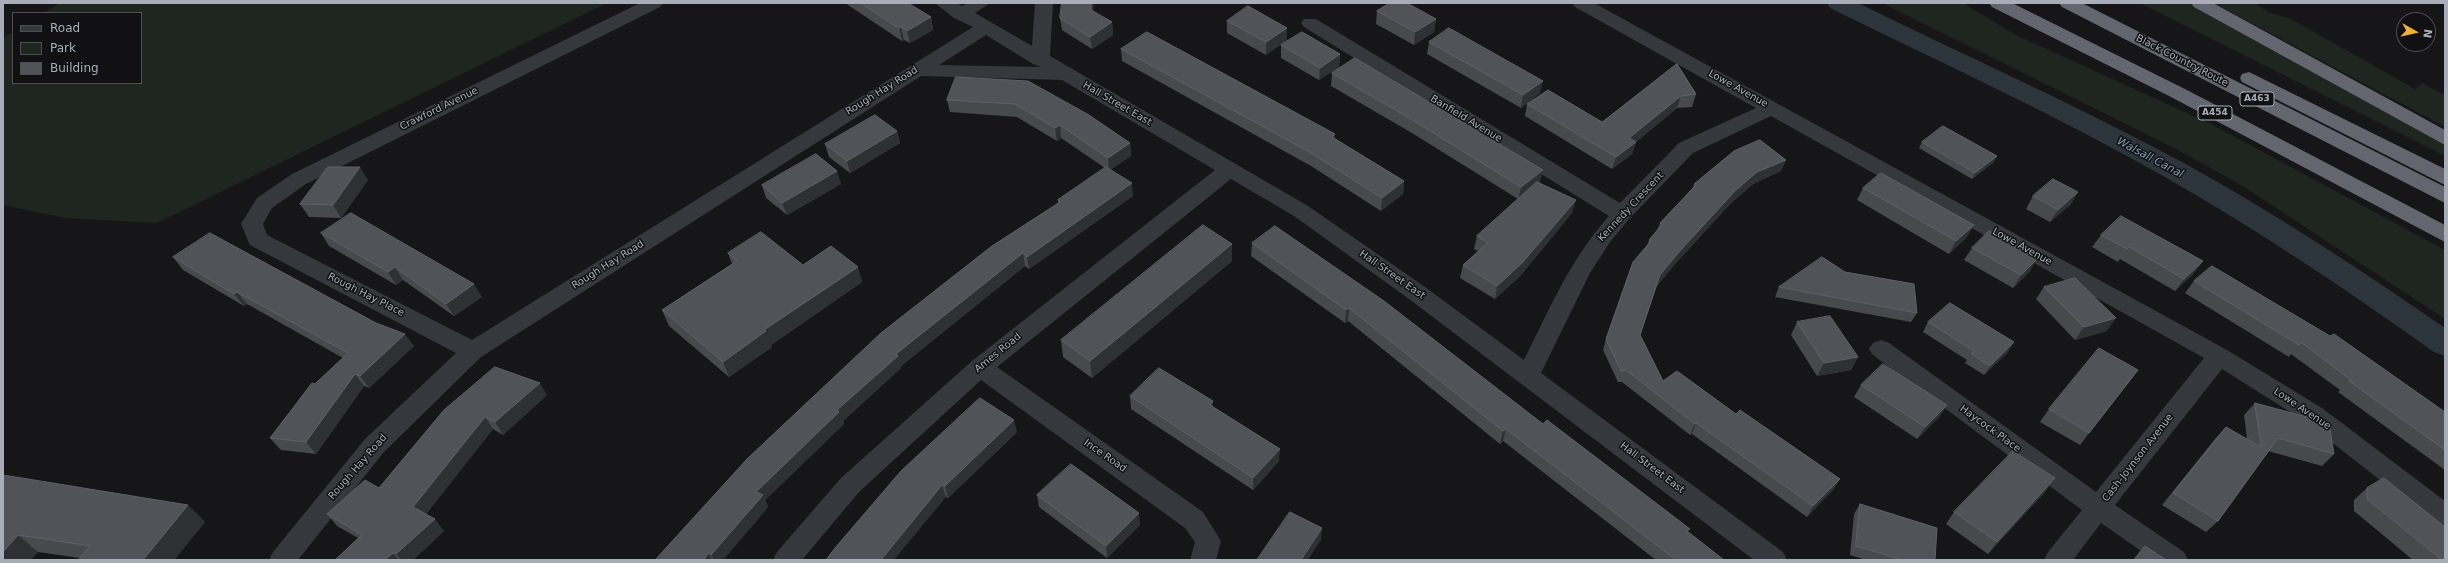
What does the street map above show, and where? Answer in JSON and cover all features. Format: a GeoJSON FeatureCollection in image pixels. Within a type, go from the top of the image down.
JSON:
{"type":"FeatureCollection","features":[{"type":"Feature","properties":{"kind":"highway","name":"A454"},"geometry":{"type":"LineString","coordinates":[[1998,3],[2185,97],[2445,234]]}},
{"type":"Feature","properties":{"kind":"highway","name":"Black Country Route"},"geometry":{"type":"LineString","coordinates":[[2068,3],[2445,196]]}},
{"type":"Feature","properties":{"kind":"highway","name":"Black Country Route"},"geometry":{"type":"LineString","coordinates":[[2099,3],[2445,178]]}},
{"type":"Feature","properties":{"kind":"highway"},"geometry":{"type":"LineString","coordinates":[[2200,3],[2445,138]]}},
{"type":"Feature","properties":{"kind":"street","name":"Crawford Avenue"},"geometry":{"type":"LineString","coordinates":[[258,240],[252,224],[264,203],[299,179],[654,3]]}},
{"type":"Feature","properties":{"kind":"street","name":"Hall Street East"},"geometry":{"type":"LineString","coordinates":[[944,3],[984,28],[1301,211],[1528,375],[1774,560]]}},
{"type":"Feature","properties":{"kind":"street"},"geometry":{"type":"LineString","coordinates":[[960,14],[981,3]]}},
{"type":"Feature","properties":{"kind":"street"},"geometry":{"type":"LineString","coordinates":[[1040,60],[1044,3]]}},
{"type":"Feature","properties":{"kind":"street","name":"Lowe Avenue"},"geometry":{"type":"LineString","coordinates":[[1581,3],[2219,356],[2314,415],[2445,516]]}},
{"type":"Feature","properties":{"kind":"street","name":"Banfield Avenue"},"geometry":{"type":"LineString","coordinates":[[1310,24],[1622,214]]}},
{"type":"Feature","properties":{"kind":"street","name":"Rough Hay Road"},"geometry":{"type":"LineString","coordinates":[[282,560],[340,485],[374,446],[474,350],[915,70],[984,28]]}},
{"type":"Feature","properties":{"kind":"street"},"geometry":{"type":"LineString","coordinates":[[915,70],[1066,74]]}},
{"type":"Feature","properties":{"kind":"street","name":"Kennedy Crescent"},"geometry":{"type":"LineString","coordinates":[[1528,375],[1580,270],[1602,237],[1622,214],[1686,148],[1772,108]]}},
{"type":"Feature","properties":{"kind":"street","name":"Ames Road"},"geometry":{"type":"LineString","coordinates":[[786,560],[850,486],[980,367],[1230,169]]}},
{"type":"Feature","properties":{"kind":"street","name":"Rough Hay Place"},"geometry":{"type":"LineString","coordinates":[[258,240],[474,350]]}},
{"type":"Feature","properties":{"kind":"street","name":"Haycock Place"},"geometry":{"type":"LineString","coordinates":[[1881,349],[2099,508],[2175,560]]}},
{"type":"Feature","properties":{"kind":"street","name":"Cash-Joynson Avenue"},"geometry":{"type":"LineString","coordinates":[[2056,560],[2219,356]]}},
{"type":"Feature","properties":{"kind":"street","name":"Ince Road"},"geometry":{"type":"LineString","coordinates":[[980,367],[1194,520],[1208,541],[1203,560]]}},
{"type":"Feature","properties":{"kind":"green space"},"geometry":{"type":"Polygon","coordinates":[[[60,3],[607,3],[157,223],[65,218],[3,205],[3,38],[12,33],[12,84],[142,84],[142,12],[46,12],[60,3]]]}},
{"type":"Feature","properties":{"kind":"green space"},"geometry":{"type":"Polygon","coordinates":[[[1882,3],[1963,3],[2016,35],[2211,124],[2445,250],[2445,319],[2238,183],[2174,148],[1882,3]]]}},
{"type":"Feature","properties":{"kind":"green space"},"geometry":{"type":"Polygon","coordinates":[[[2140,3],[2192,3],[2445,144],[2445,156],[2140,3]]]}},
{"type":"Feature","properties":{"kind":"green space"},"geometry":{"type":"Polygon","coordinates":[[[2214,3],[2254,3],[2269,12],[2291,19],[2415,89],[2422,83],[2445,95],[2445,127],[2214,3]]]}},
{"type":"Feature","properties":{"kind":"building"},"geometry":{"type":"Polygon","coordinates":[[[861,3],[908,3],[931,17],[907,31],[901,27],[899,28],[861,3]]]}},
{"type":"Feature","properties":{"kind":"building"},"geometry":{"type":"Polygon","coordinates":[[[1062,3],[1091,3],[1091,10],[1112,22],[1090,37],[1060,18],[1062,3]]]}},
{"type":"Feature","properties":{"kind":"building"},"geometry":{"type":"Polygon","coordinates":[[[1390,3],[1407,3],[1436,19],[1415,32],[1377,11],[1390,3]]]}},
{"type":"Feature","properties":{"kind":"building"},"geometry":{"type":"Polygon","coordinates":[[[1248,6],[1287,28],[1266,42],[1227,21],[1248,6]]]}},
{"type":"Feature","properties":{"kind":"building"},"geometry":{"type":"Polygon","coordinates":[[[1449,28],[1543,81],[1523,95],[1429,42],[1449,28]]]}},
{"type":"Feature","properties":{"kind":"building"},"geometry":{"type":"Polygon","coordinates":[[[1147,32],[1335,134],[1332,137],[1404,181],[1382,198],[1311,153],[1121,49],[1147,32]]]}},
{"type":"Feature","properties":{"kind":"building"},"geometry":{"type":"Polygon","coordinates":[[[1302,32],[1340,54],[1320,68],[1281,45],[1302,32]]]}},
{"type":"Feature","properties":{"kind":"building"},"geometry":{"type":"Polygon","coordinates":[[[1355,58],[1543,170],[1521,187],[1414,121],[1332,73],[1355,58]]]}},
{"type":"Feature","properties":{"kind":"building"},"geometry":{"type":"Polygon","coordinates":[[[1677,64],[1696,94],[1681,96],[1629,138],[1636,142],[1616,157],[1527,104],[1548,90],[1602,122],[1677,64]]]}},
{"type":"Feature","properties":{"kind":"building"},"geometry":{"type":"Polygon","coordinates":[[[956,77],[1028,81],[1089,115],[1130,143],[1108,158],[1060,125],[1055,128],[1015,104],[947,100],[956,77]]]}},
{"type":"Feature","properties":{"kind":"building"},"geometry":{"type":"Polygon","coordinates":[[[875,115],[897,131],[847,161],[825,144],[875,115]]]}},
{"type":"Feature","properties":{"kind":"building"},"geometry":{"type":"Polygon","coordinates":[[[1943,126],[1997,156],[1975,173],[1922,142],[1943,126]]]}},
{"type":"Feature","properties":{"kind":"building"},"geometry":{"type":"Polygon","coordinates":[[[1760,140],[1786,160],[1757,172],[1735,191],[1679,252],[1660,275],[1640,335],[1663,381],[1677,371],[1736,414],[1740,410],[1840,479],[1813,506],[1696,423],[1695,424],[1626,370],[1621,371],[1606,339],[1633,262],[1651,241],[1649,240],[1662,225],[1660,223],[1696,185],[1694,184],[1734,151],[1760,140]]]}},
{"type":"Feature","properties":{"kind":"building"},"geometry":{"type":"Polygon","coordinates":[[[816,154],[837,171],[782,203],[762,185],[816,154]]]}},
{"type":"Feature","properties":{"kind":"building"},"geometry":{"type":"Polygon","coordinates":[[[328,167],[360,167],[333,205],[300,204],[328,167]]]}},
{"type":"Feature","properties":{"kind":"building"},"geometry":{"type":"Polygon","coordinates":[[[1106,167],[1132,183],[1027,257],[1023,253],[896,354],[898,356],[837,410],[839,412],[756,492],[763,495],[711,555],[709,553],[703,560],[655,560],[748,458],[881,333],[992,246],[1060,202],[1058,200],[1106,167]]]}},
{"type":"Feature","properties":{"kind":"building"},"geometry":{"type":"Polygon","coordinates":[[[1881,173],[1974,225],[1956,241],[1863,188],[1881,173]]]}},
{"type":"Feature","properties":{"kind":"building"},"geometry":{"type":"Polygon","coordinates":[[[2053,179],[2078,192],[2058,210],[2033,196],[2053,179]]]}},
{"type":"Feature","properties":{"kind":"building"},"geometry":{"type":"Polygon","coordinates":[[[1537,182],[1576,200],[1522,263],[1497,286],[1463,265],[1488,243],[1477,236],[1537,182]]]}},
{"type":"Feature","properties":{"kind":"building"},"geometry":{"type":"Polygon","coordinates":[[[351,213],[474,284],[446,304],[395,267],[388,272],[321,233],[351,213]]]}},
{"type":"Feature","properties":{"kind":"building"},"geometry":{"type":"Polygon","coordinates":[[[2121,216],[2203,261],[2184,279],[2129,247],[2127,249],[2101,235],[2121,216]]]}},
{"type":"Feature","properties":{"kind":"building"},"geometry":{"type":"Polygon","coordinates":[[[1203,225],[1232,244],[1090,361],[1061,340],[1203,225]]]}},
{"type":"Feature","properties":{"kind":"building"},"geometry":{"type":"Polygon","coordinates":[[[1275,226],[1384,301],[1543,424],[1547,420],[1690,529],[1687,531],[1724,560],[1676,560],[1506,429],[1503,431],[1349,308],[1346,310],[1252,243],[1275,226]]]}},
{"type":"Feature","properties":{"kind":"building"},"geometry":{"type":"Polygon","coordinates":[[[1989,231],[2038,258],[2021,275],[1972,248],[1989,231]]]}},
{"type":"Feature","properties":{"kind":"building"},"geometry":{"type":"Polygon","coordinates":[[[761,232],[803,265],[831,246],[858,267],[764,330],[766,331],[723,362],[662,310],[737,261],[728,253],[761,232]]]}},
{"type":"Feature","properties":{"kind":"building"},"geometry":{"type":"Polygon","coordinates":[[[210,233],[376,323],[405,334],[360,376],[355,374],[306,442],[270,438],[312,383],[315,384],[348,353],[237,292],[234,294],[173,257],[210,233]]]}},
{"type":"Feature","properties":{"kind":"building"},"geometry":{"type":"Polygon","coordinates":[[[1822,257],[1845,272],[1914,284],[1917,313],[1779,287],[1822,257]]]}},
{"type":"Feature","properties":{"kind":"building"},"geometry":{"type":"Polygon","coordinates":[[[2212,266],[2330,336],[2334,334],[2445,412],[2445,450],[2349,381],[2351,380],[2302,343],[2299,345],[2194,281],[2212,266]]]}},
{"type":"Feature","properties":{"kind":"building"},"geometry":{"type":"Polygon","coordinates":[[[2075,278],[2116,318],[2084,327],[2044,287],[2075,278]]]}},
{"type":"Feature","properties":{"kind":"building"},"geometry":{"type":"Polygon","coordinates":[[[1950,303],[2014,342],[1990,366],[1971,354],[1974,351],[1928,322],[1950,303]]]}},
{"type":"Feature","properties":{"kind":"building"},"geometry":{"type":"Polygon","coordinates":[[[1830,316],[1858,357],[1824,363],[1797,322],[1830,316]]]}},
{"type":"Feature","properties":{"kind":"building"},"geometry":{"type":"Polygon","coordinates":[[[2099,348],[2138,370],[2089,433],[2049,409],[2099,348]]]}},
{"type":"Feature","properties":{"kind":"building"},"geometry":{"type":"Polygon","coordinates":[[[1883,364],[1947,405],[1925,427],[1861,385],[1883,364]]]}},
{"type":"Feature","properties":{"kind":"building"},"geometry":{"type":"Polygon","coordinates":[[[495,367],[540,383],[495,422],[485,417],[413,507],[435,519],[396,554],[393,553],[385,560],[335,560],[362,535],[327,514],[365,480],[379,488],[444,410],[495,367]]]}},
{"type":"Feature","properties":{"kind":"building"},"geometry":{"type":"Polygon","coordinates":[[[1159,368],[1213,401],[1210,405],[1280,449],[1253,478],[1130,396],[1159,368]]]}},
{"type":"Feature","properties":{"kind":"building"},"geometry":{"type":"Polygon","coordinates":[[[980,398],[1014,420],[945,486],[942,485],[881,560],[826,560],[901,471],[980,398]]]}},
{"type":"Feature","properties":{"kind":"building"},"geometry":{"type":"Polygon","coordinates":[[[2255,403],[2329,423],[2334,454],[2278,438],[2218,521],[2173,493],[2226,427],[2261,447],[2255,403]]]}},
{"type":"Feature","properties":{"kind":"building"},"geometry":{"type":"Polygon","coordinates":[[[2013,451],[2055,478],[1997,542],[1954,512],[2013,451]]]}},
{"type":"Feature","properties":{"kind":"building"},"geometry":{"type":"Polygon","coordinates":[[[1071,464],[1139,513],[1106,546],[1037,495],[1071,464]]]}},
{"type":"Feature","properties":{"kind":"building"},"geometry":{"type":"Polygon","coordinates":[[[3,475],[188,505],[143,560],[78,560],[90,546],[18,535],[3,552],[3,475]]]}},
{"type":"Feature","properties":{"kind":"building"},"geometry":{"type":"Polygon","coordinates":[[[2384,478],[2445,527],[2445,560],[2442,560],[2367,499],[2367,488],[2384,478]]]}},
{"type":"Feature","properties":{"kind":"building"},"geometry":{"type":"Polygon","coordinates":[[[1860,504],[1937,528],[1935,560],[1903,560],[1856,546],[1860,504]]]}},
{"type":"Feature","properties":{"kind":"building"},"geometry":{"type":"Polygon","coordinates":[[[1290,512],[1322,528],[1301,560],[1257,560],[1290,512]]]}},
{"type":"Feature","properties":{"kind":"building"},"geometry":{"type":"Polygon","coordinates":[[[2145,546],[2166,560],[2134,560],[2145,546]]]}},
{"type":"Feature","properties":{"kind":"waterway","name":"Walsall Canal"},"geometry":{"type":"LineString","coordinates":[[1839,3],[2031,96],[2174,170],[2249,213],[2306,249],[2445,344]]}}]}
